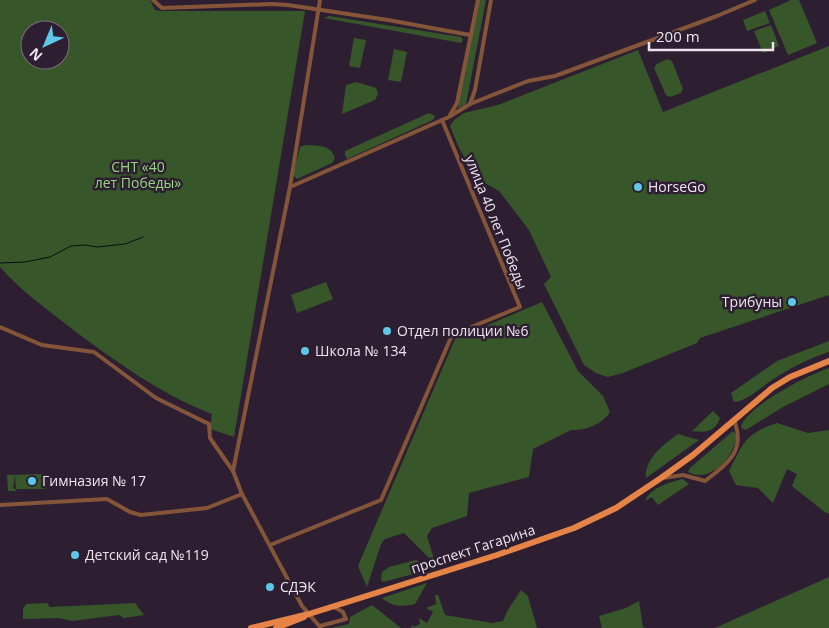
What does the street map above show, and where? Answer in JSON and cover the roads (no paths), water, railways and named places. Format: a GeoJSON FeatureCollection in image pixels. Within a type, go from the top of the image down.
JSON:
{"type":"FeatureCollection","features":[{"type":"Feature","properties":{"kind":"main road","name":"проспект Гагарина"},"geometry":{"type":"LineString","coordinates":[[251,628],[309,614],[497,555],[574,528],[639,494],[772,388],[790,377],[829,361]]}},
{"type":"Feature","properties":{"kind":"main road","name":"проспект Гагарина"},"geometry":{"type":"LineString","coordinates":[[276,628],[292,623],[309,614]]}},
{"type":"Feature","properties":{"kind":"street"},"geometry":{"type":"LineString","coordinates":[[153,0],[162,8],[272,4],[470,35]]}},
{"type":"Feature","properties":{"kind":"street"},"geometry":{"type":"LineString","coordinates":[[233,471],[290,188],[320,0]]}},
{"type":"Feature","properties":{"kind":"street"},"geometry":{"type":"LineString","coordinates":[[449,117],[457,103],[478,0]]}},
{"type":"Feature","properties":{"kind":"street"},"geometry":{"type":"LineString","coordinates":[[470,104],[478,74],[491,0]]}},
{"type":"Feature","properties":{"kind":"street"},"geometry":{"type":"LineString","coordinates":[[290,188],[449,117],[470,104],[528,81],[555,76],[755,0]]}},
{"type":"Feature","properties":{"kind":"street","name":"улица 40 лет Победы"},"geometry":{"type":"LineString","coordinates":[[270,545],[381,500],[452,335],[520,307],[442,120]]}},
{"type":"Feature","properties":{"kind":"street"},"geometry":{"type":"LineString","coordinates":[[0,327],[42,345],[78,348],[103,357],[156,398],[209,424],[210,438],[233,471],[242,494],[309,614],[321,627],[346,619],[343,612],[332,606]]}},
{"type":"Feature","properties":{"kind":"street"},"geometry":{"type":"LineString","coordinates":[[661,478],[683,475],[705,481],[722,468],[732,456],[739,443],[738,431],[734,420]]}},
{"type":"Feature","properties":{"kind":"street"},"geometry":{"type":"LineString","coordinates":[[0,505],[107,499],[141,516],[207,508],[242,494]]}},
{"type":"Feature","properties":{"kind":"waterway"},"geometry":{"type":"LineString","coordinates":[[0,263],[25,262],[50,257],[71,246],[85,245],[97,247],[125,244],[143,237]]}},
{"type":"Feature","properties":{"kind":"place","name":"HorseGo"},"geometry":{"type":"Point","coordinates":[638,187]}},
{"type":"Feature","properties":{"kind":"place","name":"Трибуны"},"geometry":{"type":"Point","coordinates":[792,302]}},
{"type":"Feature","properties":{"kind":"place","name":"Отдел полиции №6"},"geometry":{"type":"Point","coordinates":[387,331]}},
{"type":"Feature","properties":{"kind":"place","name":"Школа № 134"},"geometry":{"type":"Point","coordinates":[305,351]}},
{"type":"Feature","properties":{"kind":"place","name":"Гимназия № 17"},"geometry":{"type":"Point","coordinates":[32,481]}},
{"type":"Feature","properties":{"kind":"place","name":"Детский сад №119"},"geometry":{"type":"Point","coordinates":[75,555]}},
{"type":"Feature","properties":{"kind":"place","name":"СДЭК"},"geometry":{"type":"Point","coordinates":[270,587]}},
{"type":"Feature","properties":{"kind":"park label","name":"СНТ «40 лет Победы»"},"geometry":{"type":"Point","coordinates":[138,176]}}]}
